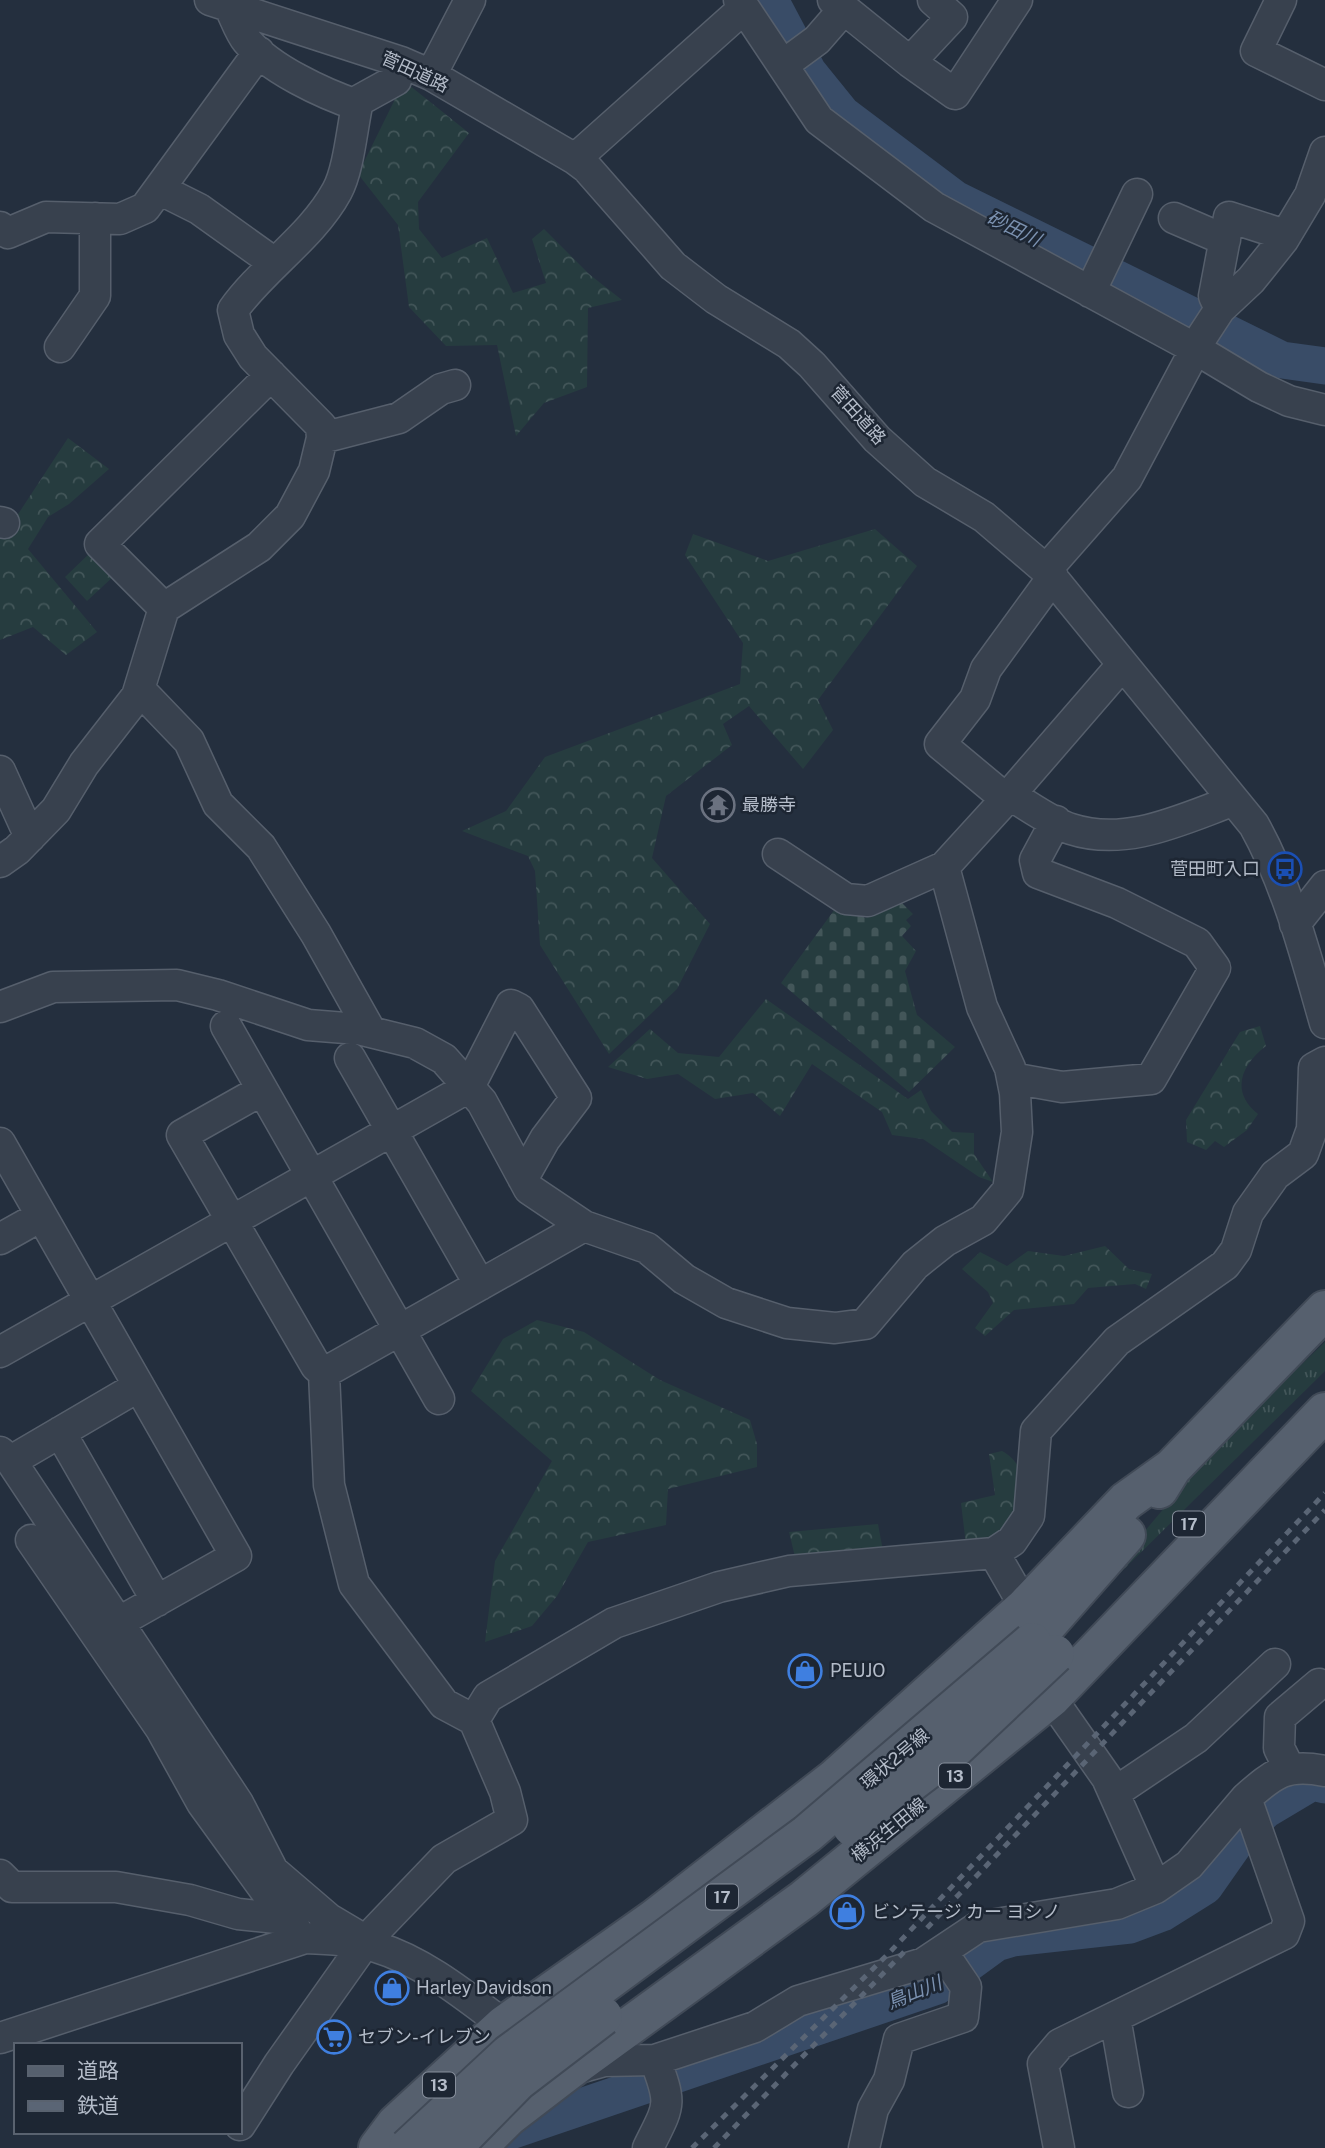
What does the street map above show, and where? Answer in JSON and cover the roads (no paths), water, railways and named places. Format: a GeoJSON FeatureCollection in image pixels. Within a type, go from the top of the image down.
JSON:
{"type":"FeatureCollection","features":[{"type":"Feature","properties":{"kind":"main road","name":"環状2号線"},"geometry":{"type":"LineString","coordinates":[[452,2148],[518,2081],[951,1752],[1037,1634],[1139,1519],[1172,1468],[1325,1310]]}},
{"type":"Feature","properties":{"kind":"main road","name":"環状2号線"},"geometry":{"type":"LineString","coordinates":[[408,2148],[509,2054],[807,1833],[1037,1634],[1325,1397]]}},
{"type":"Feature","properties":{"kind":"main road","name":"横浜生田線"},"geometry":{"type":"LineString","coordinates":[[477,2148],[508,2117],[568,2071],[804,1899],[1051,1698],[1325,1412]]}},
{"type":"Feature","properties":{"kind":"main road","name":"13"},"geometry":{"type":"LineString","coordinates":[[378,2148],[396,2124],[504,2025],[654,1919],[834,1779],[1037,1634]]}},
{"type":"Feature","properties":{"kind":"street"},"geometry":{"type":"LineString","coordinates":[[431,75],[470,0]]}},
{"type":"Feature","properties":{"kind":"street"},"geometry":{"type":"LineString","coordinates":[[910,62],[952,18],[933,0]]}},
{"type":"Feature","properties":{"kind":"street"},"geometry":{"type":"LineString","coordinates":[[795,56],[839,4],[910,62],[955,94],[1017,0]]}},
{"type":"Feature","properties":{"kind":"street"},"geometry":{"type":"LineString","coordinates":[[1282,0],[1256,51],[1325,86]]}},
{"type":"Feature","properties":{"kind":"street"},"geometry":{"type":"LineString","coordinates":[[219,3],[259,52],[328,95],[358,105]]}},
{"type":"Feature","properties":{"kind":"street","name":"菅田道路"},"geometry":{"type":"LineString","coordinates":[[219,3],[401,62],[431,75],[575,159],[587,168],[673,267],[716,299],[789,344],[813,365],[877,439],[925,482],[984,517],[1049,573],[1254,825],[1268,850],[1325,1020]]}},
{"type":"Feature","properties":{"kind":"street"},"geometry":{"type":"LineString","coordinates":[[575,159],[741,4],[795,56],[819,120],[933,207],[1090,292],[1198,342],[1259,387],[1289,401],[1325,410]]}},
{"type":"Feature","properties":{"kind":"street"},"geometry":{"type":"LineString","coordinates":[[0,227],[8,233],[46,217],[120,219],[145,208],[259,52]]}},
{"type":"Feature","properties":{"kind":"street"},"geometry":{"type":"LineString","coordinates":[[0,862],[56,810],[84,764],[139,690],[164,608],[259,547],[290,516],[314,471],[322,438],[321,426],[253,357],[239,335],[233,310],[273,262],[323,214],[338,188],[358,105],[396,80],[401,62]]}},
{"type":"Feature","properties":{"kind":"street"},"geometry":{"type":"LineString","coordinates":[[1232,801],[1140,834],[1101,834],[1070,829],[1008,797],[940,744],[975,699],[986,669],[1049,573],[1127,478],[1198,342],[1220,309],[1251,280],[1285,235],[1310,195],[1325,152]]}},
{"type":"Feature","properties":{"kind":"street"},"geometry":{"type":"LineString","coordinates":[[159,189],[199,209],[273,262]]}},
{"type":"Feature","properties":{"kind":"street"},"geometry":{"type":"LineString","coordinates":[[1090,292],[1137,194]]}},
{"type":"Feature","properties":{"kind":"street"},"geometry":{"type":"LineString","coordinates":[[1220,309],[1214,296],[1229,217],[1285,235]]}},
{"type":"Feature","properties":{"kind":"street"},"geometry":{"type":"LineString","coordinates":[[60,348],[95,296],[95,218]]}},
{"type":"Feature","properties":{"kind":"street"},"geometry":{"type":"LineString","coordinates":[[1174,218],[1225,240]]}},
{"type":"Feature","properties":{"kind":"street"},"geometry":{"type":"LineString","coordinates":[[164,608],[100,544],[271,375]]}},
{"type":"Feature","properties":{"kind":"street"},"geometry":{"type":"LineString","coordinates":[[322,438],[399,418],[441,389],[455,385]]}},
{"type":"Feature","properties":{"kind":"street"},"geometry":{"type":"LineString","coordinates":[[778,854],[846,899],[867,901],[944,867],[1122,665]]}},
{"type":"Feature","properties":{"kind":"street"},"geometry":{"type":"LineString","coordinates":[[139,690],[189,741],[218,804],[261,847],[345,983],[371,1032]]}},
{"type":"Feature","properties":{"kind":"street"},"geometry":{"type":"LineString","coordinates":[[0,771],[30,836]]}},
{"type":"Feature","properties":{"kind":"street"},"geometry":{"type":"LineString","coordinates":[[1012,1078],[1062,1087],[1151,1079],[1215,968],[1197,943],[1118,903],[1038,873],[1035,860],[1056,821]]}},
{"type":"Feature","properties":{"kind":"street"},"geometry":{"type":"LineString","coordinates":[[0,1007],[53,987],[177,985],[218,995],[308,1025],[371,1032],[415,1043],[444,1059],[482,1102],[529,1189],[584,1226],[647,1248],[684,1279],[726,1303],[788,1322],[835,1328],[865,1324],[915,1265],[945,1241],[983,1220],[1008,1190],[1017,1132],[1012,1078],[982,1007],[944,867]]}},
{"type":"Feature","properties":{"kind":"street"},"geometry":{"type":"LineString","coordinates":[[1295,925],[1325,886]]}},
{"type":"Feature","properties":{"kind":"street"},"geometry":{"type":"LineString","coordinates":[[0,1352],[469,1087],[511,1005],[519,1009],[576,1098],[545,1139],[523,1178]]}},
{"type":"Feature","properties":{"kind":"street"},"geometry":{"type":"LineString","coordinates":[[226,1027],[439,1399]]}},
{"type":"Feature","properties":{"kind":"street"},"geometry":{"type":"LineString","coordinates":[[350,1058],[480,1285]]}},
{"type":"Feature","properties":{"kind":"street"},"geometry":{"type":"LineString","coordinates":[[474,1720],[488,1697],[614,1623],[719,1587],[789,1571],[994,1553],[1012,1541],[1029,1516],[1036,1431],[1118,1341],[1225,1265],[1236,1250],[1248,1213],[1275,1175],[1303,1154],[1312,1129],[1314,1068],[1325,1062]]}},
{"type":"Feature","properties":{"kind":"street"},"geometry":{"type":"LineString","coordinates":[[242,2122],[279,2064],[371,1945],[375,1931],[444,1859],[513,1820],[505,1792],[474,1720],[444,1704],[354,1584],[329,1485],[324,1373],[316,1366],[183,1135],[262,1090]]}},
{"type":"Feature","properties":{"kind":"street"},"geometry":{"type":"LineString","coordinates":[[0,1143],[236,1556],[119,1622]]}},
{"type":"Feature","properties":{"kind":"street"},"geometry":{"type":"LineString","coordinates":[[0,1239],[41,1216]]}},
{"type":"Feature","properties":{"kind":"street"},"geometry":{"type":"LineString","coordinates":[[324,1373],[584,1226]]}},
{"type":"Feature","properties":{"kind":"street"},"geometry":{"type":"LineString","coordinates":[[139,1386],[60,1432],[5,1456],[119,1622],[238,1803],[274,1871],[329,1919],[371,1945],[433,1975],[568,2071],[604,2061],[655,2060],[755,2027],[798,2001],[903,1972],[943,1953],[978,1927],[1118,1904],[1156,1888],[1253,1816],[1266,1780],[1289,1768],[1325,1771]]}},
{"type":"Feature","properties":{"kind":"street"},"geometry":{"type":"LineString","coordinates":[[60,1432],[157,1601]]}},
{"type":"Feature","properties":{"kind":"street"},"geometry":{"type":"LineString","coordinates":[[31,1540],[161,1730],[202,1803],[296,1928]]}},
{"type":"Feature","properties":{"kind":"street"},"geometry":{"type":"LineString","coordinates":[[994,1553],[1037,1634]]}},
{"type":"Feature","properties":{"kind":"street"},"geometry":{"type":"LineString","coordinates":[[1114,1793],[1196,1738],[1275,1664]]}},
{"type":"Feature","properties":{"kind":"street"},"geometry":{"type":"LineString","coordinates":[[1289,1768],[1279,1748],[1280,1717],[1319,1684]]}},
{"type":"Feature","properties":{"kind":"street"},"geometry":{"type":"LineString","coordinates":[[1051,1698],[1082,1739],[1114,1793],[1156,1888]]}},
{"type":"Feature","properties":{"kind":"street"},"geometry":{"type":"LineString","coordinates":[[1059,2148],[1043,2064],[1060,2044],[1284,1934],[1289,1921],[1253,1816]]}},
{"type":"Feature","properties":{"kind":"street"},"geometry":{"type":"LineString","coordinates":[[0,1875],[12,1887],[116,1887],[190,1900],[237,1914],[371,1945]]}},
{"type":"Feature","properties":{"kind":"street"},"geometry":{"type":"LineString","coordinates":[[0,2038],[296,1928]]}},
{"type":"Feature","properties":{"kind":"street"},"geometry":{"type":"LineString","coordinates":[[864,2148],[873,2109],[889,2080],[899,2039],[963,2017],[966,1987],[943,1953]]}},
{"type":"Feature","properties":{"kind":"street"},"geometry":{"type":"LineString","coordinates":[[1115,2017],[1128,2092]]}},
{"type":"Feature","properties":{"kind":"street"},"geometry":{"type":"LineString","coordinates":[[648,2148],[668,2107],[668,2094],[655,2060]]}},
{"type":"Feature","properties":{"kind":"waterway","name":"砂田川"},"geometry":{"type":"LineString","coordinates":[[770,0],[808,72],[842,114],[955,199],[1282,360],[1325,366]]}},
{"type":"Feature","properties":{"kind":"waterway","name":"鳥山川"},"geometry":{"type":"LineString","coordinates":[[481,2141],[937,1986],[996,1943],[1013,1938],[1130,1925],[1162,1913],[1205,1886],[1240,1836],[1265,1810],[1312,1782],[1325,1785]]}},
{"type":"Feature","properties":{"kind":"railway"},"geometry":{"type":"LineString","coordinates":[[692,2148],[888,1954],[1325,1493]]}},
{"type":"Feature","properties":{"kind":"railway"},"geometry":{"type":"LineString","coordinates":[[927,1928],[1325,1510]]}},
{"type":"Feature","properties":{"kind":"railway"},"geometry":{"type":"LineString","coordinates":[[714,2148],[905,1951]]}},
{"type":"Feature","properties":{"kind":"place","name":"最勝寺"},"geometry":{"type":"Point","coordinates":[718,805]}},
{"type":"Feature","properties":{"kind":"place","name":"菅田町入口"},"geometry":{"type":"Point","coordinates":[1285,869]}},
{"type":"Feature","properties":{"kind":"place","name":"PEUJO"},"geometry":{"type":"Point","coordinates":[805,1671]}},
{"type":"Feature","properties":{"kind":"place","name":"ビンテージ カー ヨシノ"},"geometry":{"type":"Point","coordinates":[847,1912]}},
{"type":"Feature","properties":{"kind":"place","name":"Harley Davidson"},"geometry":{"type":"Point","coordinates":[392,1988]}},
{"type":"Feature","properties":{"kind":"place","name":"セブン-イレブン"},"geometry":{"type":"Point","coordinates":[334,2037]}}]}
